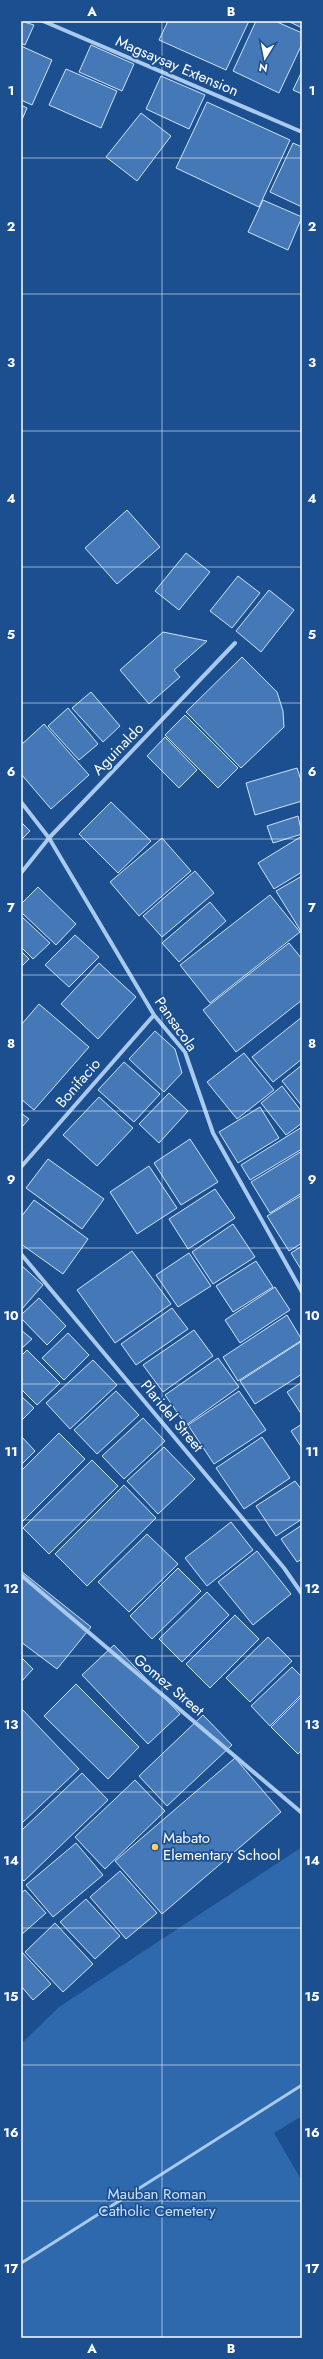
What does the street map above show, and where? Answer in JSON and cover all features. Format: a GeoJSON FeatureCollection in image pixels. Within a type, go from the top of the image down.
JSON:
{"type":"FeatureCollection","features":[{"type":"Feature","properties":{"kind":"street","name":"Magsaysay Extension"},"geometry":{"type":"LineString","coordinates":[[43,21],[302,132]]}},
{"type":"Feature","properties":{"kind":"street","name":"Aguinaldo"},"geometry":{"type":"LineString","coordinates":[[21,873],[49,838],[235,643]]}},
{"type":"Feature","properties":{"kind":"street","name":"Pansacola"},"geometry":{"type":"LineString","coordinates":[[21,802],[49,838],[154,1015],[185,1052],[213,1132],[302,1292]]}},
{"type":"Feature","properties":{"kind":"street","name":"Bonifacio"},"geometry":{"type":"LineString","coordinates":[[21,1167],[154,1015]]}},
{"type":"Feature","properties":{"kind":"street","name":"Plaridel Street"},"geometry":{"type":"LineString","coordinates":[[21,1254],[279,1562],[302,1594]]}},
{"type":"Feature","properties":{"kind":"street","name":"Gomez Street"},"geometry":{"type":"LineString","coordinates":[[21,1575],[302,1813]]}},
{"type":"Feature","properties":{"kind":"lane"},"geometry":{"type":"LineString","coordinates":[[23,2262],[302,2085]]}},
{"type":"Feature","properties":{"kind":"green space","name":"Mauban Roman Catholic Cemetery"},"geometry":{"type":"Polygon","coordinates":[[[302,1847],[302,2116],[274,2133],[302,2181],[302,2338],[21,2338],[21,2044],[59,2007],[302,1847]]]}},
{"type":"Feature","properties":{"kind":"building"},"geometry":{"type":"Polygon","coordinates":[[[21,21],[34,25],[25,45],[21,43],[21,21]]]}},
{"type":"Feature","properties":{"kind":"building"},"geometry":{"type":"Polygon","coordinates":[[[168,21],[249,21],[226,70],[159,40],[168,21]]]}},
{"type":"Feature","properties":{"kind":"building"},"geometry":{"type":"Polygon","coordinates":[[[256,21],[275,21],[302,33],[302,44],[279,93],[233,71],[256,21]]]}},
{"type":"Feature","properties":{"kind":"building"},"geometry":{"type":"Polygon","coordinates":[[[288,21],[302,21],[302,28],[288,21]]]}},
{"type":"Feature","properties":{"kind":"building"},"geometry":{"type":"Polygon","coordinates":[[[91,45],[134,64],[122,91],[79,72],[91,45]]]}},
{"type":"Feature","properties":{"kind":"building"},"geometry":{"type":"Polygon","coordinates":[[[21,46],[52,60],[32,105],[21,100],[21,46]]]}},
{"type":"Feature","properties":{"kind":"building"},"geometry":{"type":"Polygon","coordinates":[[[66,69],[117,91],[101,128],[49,105],[66,69]]]}},
{"type":"Feature","properties":{"kind":"building"},"geometry":{"type":"Polygon","coordinates":[[[302,71],[302,94],[293,90],[302,71]]]}},
{"type":"Feature","properties":{"kind":"building"},"geometry":{"type":"Polygon","coordinates":[[[161,76],[205,95],[189,129],[146,109],[161,76]]]}},
{"type":"Feature","properties":{"kind":"building"},"geometry":{"type":"Polygon","coordinates":[[[207,102],[290,140],[259,207],[176,168],[207,102]]]}},
{"type":"Feature","properties":{"kind":"building"},"geometry":{"type":"Polygon","coordinates":[[[21,105],[27,108],[21,122],[21,105]]]}},
{"type":"Feature","properties":{"kind":"building"},"geometry":{"type":"Polygon","coordinates":[[[141,113],[171,136],[137,181],[106,157],[141,113]]]}},
{"type":"Feature","properties":{"kind":"building"},"geometry":{"type":"Polygon","coordinates":[[[293,143],[302,147],[302,207],[270,192],[293,143]]]}},
{"type":"Feature","properties":{"kind":"building"},"geometry":{"type":"Polygon","coordinates":[[[263,200],[302,217],[288,250],[248,232],[263,200]]]}},
{"type":"Feature","properties":{"kind":"building"},"geometry":{"type":"Polygon","coordinates":[[[127,510],[160,547],[117,584],[85,548],[127,510]]]}},
{"type":"Feature","properties":{"kind":"building"},"geometry":{"type":"Polygon","coordinates":[[[186,553],[210,572],[179,610],[155,591],[186,553]]]}},
{"type":"Feature","properties":{"kind":"building"},"geometry":{"type":"Polygon","coordinates":[[[238,576],[260,593],[232,628],[210,611],[238,576]]]}},
{"type":"Feature","properties":{"kind":"building"},"geometry":{"type":"Polygon","coordinates":[[[269,590],[294,610],[261,652],[236,631],[269,590]]]}},
{"type":"Feature","properties":{"kind":"building"},"geometry":{"type":"Polygon","coordinates":[[[163,632],[207,641],[174,670],[180,677],[149,704],[120,670],[163,632]]]}},
{"type":"Feature","properties":{"kind":"building"},"geometry":{"type":"Polygon","coordinates":[[[242,657],[277,692],[283,711],[284,727],[241,768],[186,712],[242,657]]]}},
{"type":"Feature","properties":{"kind":"building"},"geometry":{"type":"Polygon","coordinates":[[[91,692],[120,726],[103,742],[72,708],[91,692]]]}},
{"type":"Feature","properties":{"kind":"building"},"geometry":{"type":"Polygon","coordinates":[[[68,708],[98,744],[79,760],[48,726],[68,708]]]}},
{"type":"Feature","properties":{"kind":"building"},"geometry":{"type":"Polygon","coordinates":[[[185,715],[238,768],[218,788],[165,735],[185,715]]]}},
{"type":"Feature","properties":{"kind":"building"},"geometry":{"type":"Polygon","coordinates":[[[44,724],[89,775],[51,809],[21,774],[21,745],[44,724]]]}},
{"type":"Feature","properties":{"kind":"building"},"geometry":{"type":"Polygon","coordinates":[[[165,737],[197,770],[179,788],[147,756],[165,737]]]}},
{"type":"Feature","properties":{"kind":"building"},"geometry":{"type":"Polygon","coordinates":[[[297,768],[302,783],[302,801],[255,815],[246,783],[297,768]]]}},
{"type":"Feature","properties":{"kind":"building"},"geometry":{"type":"Polygon","coordinates":[[[111,802],[151,841],[118,873],[79,834],[111,802]]]}},
{"type":"Feature","properties":{"kind":"building"},"geometry":{"type":"Polygon","coordinates":[[[298,816],[302,834],[273,843],[267,826],[298,816]]]}},
{"type":"Feature","properties":{"kind":"building"},"geometry":{"type":"Polygon","coordinates":[[[21,822],[30,831],[21,840],[21,822]]]}},
{"type":"Feature","properties":{"kind":"building"},"geometry":{"type":"Polygon","coordinates":[[[302,836],[302,872],[274,889],[258,863],[302,836]]]}},
{"type":"Feature","properties":{"kind":"building"},"geometry":{"type":"Polygon","coordinates":[[[162,838],[191,871],[139,916],[110,882],[162,838]]]}},
{"type":"Feature","properties":{"kind":"building"},"geometry":{"type":"Polygon","coordinates":[[[195,871],[214,893],[162,937],[143,916],[195,871]]]}},
{"type":"Feature","properties":{"kind":"building"},"geometry":{"type":"Polygon","coordinates":[[[302,876],[302,933],[276,891],[302,876]]]}},
{"type":"Feature","properties":{"kind":"building"},"geometry":{"type":"Polygon","coordinates":[[[38,887],[76,924],[56,945],[21,912],[21,904],[38,887]]]}},
{"type":"Feature","properties":{"kind":"building"},"geometry":{"type":"Polygon","coordinates":[[[270,895],[300,932],[210,1003],[180,965],[270,895]]]}},
{"type":"Feature","properties":{"kind":"building"},"geometry":{"type":"Polygon","coordinates":[[[210,902],[226,921],[179,962],[162,943],[210,902]]]}},
{"type":"Feature","properties":{"kind":"building"},"geometry":{"type":"Polygon","coordinates":[[[21,916],[50,943],[33,959],[21,947],[21,916]]]}},
{"type":"Feature","properties":{"kind":"building"},"geometry":{"type":"Polygon","coordinates":[[[75,935],[99,957],[69,987],[45,965],[75,935]]]}},
{"type":"Feature","properties":{"kind":"building"},"geometry":{"type":"Polygon","coordinates":[[[289,943],[302,959],[302,1000],[236,1052],[203,1010],[289,943]]]}},
{"type":"Feature","properties":{"kind":"building"},"geometry":{"type":"Polygon","coordinates":[[[21,951],[29,959],[21,967],[21,951]]]}},
{"type":"Feature","properties":{"kind":"building"},"geometry":{"type":"Polygon","coordinates":[[[99,963],[136,997],[98,1039],[61,1004],[99,963]]]}},
{"type":"Feature","properties":{"kind":"building"},"geometry":{"type":"Polygon","coordinates":[[[39,1004],[89,1047],[34,1110],[21,1099],[21,1025],[39,1004]]]}},
{"type":"Feature","properties":{"kind":"building"},"geometry":{"type":"Polygon","coordinates":[[[302,1017],[302,1059],[273,1082],[252,1057],[302,1017]]]}},
{"type":"Feature","properties":{"kind":"building"},"geometry":{"type":"Polygon","coordinates":[[[155,1031],[175,1049],[182,1073],[164,1092],[129,1059],[155,1031]]]}},
{"type":"Feature","properties":{"kind":"building"},"geometry":{"type":"Polygon","coordinates":[[[244,1053],[274,1090],[237,1119],[207,1082],[244,1053]]]}},
{"type":"Feature","properties":{"kind":"building"},"geometry":{"type":"Polygon","coordinates":[[[124,1062],[160,1094],[134,1122],[98,1090],[124,1062]]]}},
{"type":"Feature","properties":{"kind":"building"},"geometry":{"type":"Polygon","coordinates":[[[302,1065],[302,1106],[282,1081],[302,1065]]]}},
{"type":"Feature","properties":{"kind":"building"},"geometry":{"type":"Polygon","coordinates":[[[282,1086],[302,1112],[302,1123],[286,1135],[261,1103],[282,1086]]]}},
{"type":"Feature","properties":{"kind":"building"},"geometry":{"type":"Polygon","coordinates":[[[169,1093],[188,1111],[159,1143],[139,1124],[169,1093]]]}},
{"type":"Feature","properties":{"kind":"building"},"geometry":{"type":"Polygon","coordinates":[[[99,1097],[133,1128],[97,1166],[63,1135],[99,1097]]]}},
{"type":"Feature","properties":{"kind":"building"},"geometry":{"type":"Polygon","coordinates":[[[260,1107],[279,1138],[238,1163],[219,1132],[260,1107]]]}},
{"type":"Feature","properties":{"kind":"building"},"geometry":{"type":"Polygon","coordinates":[[[21,1113],[29,1119],[21,1128],[21,1113]]]}},
{"type":"Feature","properties":{"kind":"building"},"geometry":{"type":"Polygon","coordinates":[[[302,1127],[302,1149],[250,1180],[241,1165],[302,1127]]]}},
{"type":"Feature","properties":{"kind":"building"},"geometry":{"type":"Polygon","coordinates":[[[190,1139],[218,1182],[181,1205],[154,1163],[190,1139]]]}},
{"type":"Feature","properties":{"kind":"building"},"geometry":{"type":"Polygon","coordinates":[[[302,1151],[302,1193],[270,1213],[251,1182],[302,1151]]]}},
{"type":"Feature","properties":{"kind":"building"},"geometry":{"type":"Polygon","coordinates":[[[48,1159],[104,1199],[82,1229],[26,1188],[48,1159]]]}},
{"type":"Feature","properties":{"kind":"building"},"geometry":{"type":"Polygon","coordinates":[[[149,1166],[177,1208],[137,1234],[110,1192],[149,1166]]]}},
{"type":"Feature","properties":{"kind":"building"},"geometry":{"type":"Polygon","coordinates":[[[215,1189],[235,1218],[188,1249],[169,1219],[215,1189]]]}},
{"type":"Feature","properties":{"kind":"building"},"geometry":{"type":"Polygon","coordinates":[[[302,1195],[302,1243],[289,1251],[267,1216],[302,1195]]]}},
{"type":"Feature","properties":{"kind":"building"},"geometry":{"type":"Polygon","coordinates":[[[34,1200],[88,1239],[63,1274],[21,1244],[21,1217],[34,1200]]]}},
{"type":"Feature","properties":{"kind":"building"},"geometry":{"type":"Polygon","coordinates":[[[233,1224],[255,1257],[213,1284],[192,1252],[233,1224]]]}},
{"type":"Feature","properties":{"kind":"building"},"geometry":{"type":"Polygon","coordinates":[[[302,1246],[302,1271],[291,1253],[302,1246]]]}},
{"type":"Feature","properties":{"kind":"building"},"geometry":{"type":"Polygon","coordinates":[[[132,1251],[171,1304],[115,1343],[77,1290],[132,1251]]]}},
{"type":"Feature","properties":{"kind":"building"},"geometry":{"type":"Polygon","coordinates":[[[189,1253],[211,1286],[178,1307],[156,1275],[189,1253]]]}},
{"type":"Feature","properties":{"kind":"building"},"geometry":{"type":"Polygon","coordinates":[[[256,1261],[273,1287],[233,1312],[216,1286],[256,1261]]]}},
{"type":"Feature","properties":{"kind":"building"},"geometry":{"type":"Polygon","coordinates":[[[21,1265],[43,1285],[21,1310],[21,1265]]]}},
{"type":"Feature","properties":{"kind":"building"},"geometry":{"type":"Polygon","coordinates":[[[275,1287],[290,1310],[240,1343],[225,1320],[275,1287]]]}},
{"type":"Feature","properties":{"kind":"building"},"geometry":{"type":"Polygon","coordinates":[[[39,1298],[66,1326],[47,1345],[21,1318],[21,1315],[39,1298]]]}},
{"type":"Feature","properties":{"kind":"building"},"geometry":{"type":"Polygon","coordinates":[[[172,1308],[188,1329],[136,1365],[121,1344],[172,1308]]]}},
{"type":"Feature","properties":{"kind":"building"},"geometry":{"type":"Polygon","coordinates":[[[287,1315],[302,1340],[238,1381],[223,1357],[287,1315]]]}},
{"type":"Feature","properties":{"kind":"building"},"geometry":{"type":"Polygon","coordinates":[[[21,1330],[32,1339],[21,1349],[21,1330]]]}},
{"type":"Feature","properties":{"kind":"building"},"geometry":{"type":"Polygon","coordinates":[[[194,1330],[213,1356],[163,1392],[143,1365],[194,1330]]]}},
{"type":"Feature","properties":{"kind":"building"},"geometry":{"type":"Polygon","coordinates":[[[68,1333],[89,1355],[64,1380],[42,1358],[68,1333]]]}},
{"type":"Feature","properties":{"kind":"building"},"geometry":{"type":"Polygon","coordinates":[[[302,1341],[302,1374],[255,1404],[240,1381],[302,1341]]]}},
{"type":"Feature","properties":{"kind":"building"},"geometry":{"type":"Polygon","coordinates":[[[27,1350],[60,1383],[37,1405],[21,1389],[21,1356],[27,1350]]]}},
{"type":"Feature","properties":{"kind":"building"},"geometry":{"type":"Polygon","coordinates":[[[218,1358],[239,1387],[186,1425],[165,1395],[218,1358]]]}},
{"type":"Feature","properties":{"kind":"building"},"geometry":{"type":"Polygon","coordinates":[[[93,1360],[117,1385],[70,1429],[46,1403],[93,1360]]]}},
{"type":"Feature","properties":{"kind":"building"},"geometry":{"type":"Polygon","coordinates":[[[302,1382],[302,1415],[287,1392],[302,1382]]]}},
{"type":"Feature","properties":{"kind":"building"},"geometry":{"type":"Polygon","coordinates":[[[116,1391],[139,1415],[97,1454],[74,1430],[116,1391]]]}},
{"type":"Feature","properties":{"kind":"building"},"geometry":{"type":"Polygon","coordinates":[[[239,1391],[266,1430],[214,1464],[188,1425],[239,1391]]]}},
{"type":"Feature","properties":{"kind":"building"},"geometry":{"type":"Polygon","coordinates":[[[21,1396],[34,1408],[21,1421],[21,1396]]]}},
{"type":"Feature","properties":{"kind":"building"},"geometry":{"type":"Polygon","coordinates":[[[143,1418],[165,1441],[124,1479],[102,1456],[143,1418]]]}},
{"type":"Feature","properties":{"kind":"building"},"geometry":{"type":"Polygon","coordinates":[[[302,1424],[302,1448],[291,1431],[302,1424]]]}},
{"type":"Feature","properties":{"kind":"building"},"geometry":{"type":"Polygon","coordinates":[[[59,1433],[85,1459],[21,1523],[21,1471],[59,1433]]]}},
{"type":"Feature","properties":{"kind":"building"},"geometry":{"type":"Polygon","coordinates":[[[21,1436],[35,1451],[21,1465],[21,1436]]]}},
{"type":"Feature","properties":{"kind":"building"},"geometry":{"type":"Polygon","coordinates":[[[262,1437],[290,1478],[244,1509],[216,1468],[262,1437]]]}},
{"type":"Feature","properties":{"kind":"building"},"geometry":{"type":"Polygon","coordinates":[[[164,1447],[195,1479],[158,1514],[127,1481],[164,1447]]]}},
{"type":"Feature","properties":{"kind":"building"},"geometry":{"type":"Polygon","coordinates":[[[92,1460],[118,1486],[49,1554],[23,1528],[92,1460]]]}},
{"type":"Feature","properties":{"kind":"building"},"geometry":{"type":"Polygon","coordinates":[[[295,1481],[302,1490],[302,1519],[276,1536],[256,1506],[295,1481]]]}},
{"type":"Feature","properties":{"kind":"building"},"geometry":{"type":"Polygon","coordinates":[[[124,1485],[156,1518],[87,1586],[55,1554],[124,1485]]]}},
{"type":"Feature","properties":{"kind":"building"},"geometry":{"type":"Polygon","coordinates":[[[231,1522],[253,1550],[207,1586],[185,1558],[231,1522]]]}},
{"type":"Feature","properties":{"kind":"building"},"geometry":{"type":"Polygon","coordinates":[[[302,1525],[302,1559],[297,1562],[281,1539],[302,1525]]]}},
{"type":"Feature","properties":{"kind":"building"},"geometry":{"type":"Polygon","coordinates":[[[147,1534],[178,1564],[129,1612],[98,1582],[147,1534]]]}},
{"type":"Feature","properties":{"kind":"building"},"geometry":{"type":"Polygon","coordinates":[[[257,1551],[291,1594],[253,1625],[218,1582],[257,1551]]]}},
{"type":"Feature","properties":{"kind":"building"},"geometry":{"type":"Polygon","coordinates":[[[178,1568],[201,1591],[152,1639],[130,1616],[178,1568]]]}},
{"type":"Feature","properties":{"kind":"building"},"geometry":{"type":"Polygon","coordinates":[[[21,1571],[91,1627],[57,1669],[21,1642],[21,1571]]]}},
{"type":"Feature","properties":{"kind":"building"},"geometry":{"type":"Polygon","coordinates":[[[207,1592],[229,1615],[182,1662],[159,1639],[207,1592]]]}},
{"type":"Feature","properties":{"kind":"building"},"geometry":{"type":"Polygon","coordinates":[[[235,1615],[259,1639],[210,1688],[186,1664],[235,1615]]]}},
{"type":"Feature","properties":{"kind":"building"},"geometry":{"type":"Polygon","coordinates":[[[268,1637],[292,1661],[250,1702],[226,1678],[268,1637]]]}},
{"type":"Feature","properties":{"kind":"building"},"geometry":{"type":"Polygon","coordinates":[[[114,1645],[180,1714],[148,1744],[82,1675],[114,1645]]]}},
{"type":"Feature","properties":{"kind":"building"},"geometry":{"type":"Polygon","coordinates":[[[21,1657],[33,1669],[21,1682],[21,1657]]]}},
{"type":"Feature","properties":{"kind":"building"},"geometry":{"type":"Polygon","coordinates":[[[292,1667],[302,1677],[302,1694],[270,1726],[251,1706],[292,1667]]]}},
{"type":"Feature","properties":{"kind":"building"},"geometry":{"type":"Polygon","coordinates":[[[76,1684],[139,1747],[108,1779],[44,1716],[76,1684]]]}},
{"type":"Feature","properties":{"kind":"building"},"geometry":{"type":"Polygon","coordinates":[[[302,1696],[302,1750],[298,1754],[271,1727],[302,1696]]]}},
{"type":"Feature","properties":{"kind":"building"},"geometry":{"type":"Polygon","coordinates":[[[21,1708],[79,1769],[21,1824],[21,1708]]]}},
{"type":"Feature","properties":{"kind":"building"},"geometry":{"type":"Polygon","coordinates":[[[203,1715],[232,1745],[167,1806],[139,1776],[203,1715]]]}},
{"type":"Feature","properties":{"kind":"building"},"geometry":{"type":"Polygon","coordinates":[[[235,1758],[281,1812],[162,1914],[115,1861],[235,1758]]]}},
{"type":"Feature","properties":{"kind":"building"},"geometry":{"type":"Polygon","coordinates":[[[82,1773],[108,1800],[24,1881],[21,1878],[21,1831],[82,1773]]]}},
{"type":"Feature","properties":{"kind":"building"},"geometry":{"type":"Polygon","coordinates":[[[135,1780],[165,1811],[105,1869],[75,1837],[135,1780]]]}},
{"type":"Feature","properties":{"kind":"building"},"geometry":{"type":"Polygon","coordinates":[[[76,1843],[103,1875],[53,1917],[26,1885],[76,1843]]]}},
{"type":"Feature","properties":{"kind":"building"},"geometry":{"type":"Polygon","coordinates":[[[120,1871],[157,1913],[126,1939],[90,1897],[120,1871]]]}},
{"type":"Feature","properties":{"kind":"building"},"geometry":{"type":"Polygon","coordinates":[[[25,1890],[46,1913],[21,1935],[21,1893],[25,1890]]]}},
{"type":"Feature","properties":{"kind":"building"},"geometry":{"type":"Polygon","coordinates":[[[86,1899],[120,1936],[95,1959],[60,1922],[86,1899]]]}},
{"type":"Feature","properties":{"kind":"building"},"geometry":{"type":"Polygon","coordinates":[[[55,1923],[93,1964],[63,1992],[25,1952],[55,1923]]]}},
{"type":"Feature","properties":{"kind":"building"},"geometry":{"type":"Polygon","coordinates":[[[21,1951],[51,1984],[33,2000],[21,1986],[21,1951]]]}},
{"type":"Feature","properties":{"kind":"place","name":"Mabato Elementary School"},"geometry":{"type":"Point","coordinates":[155,1847]}}]}
